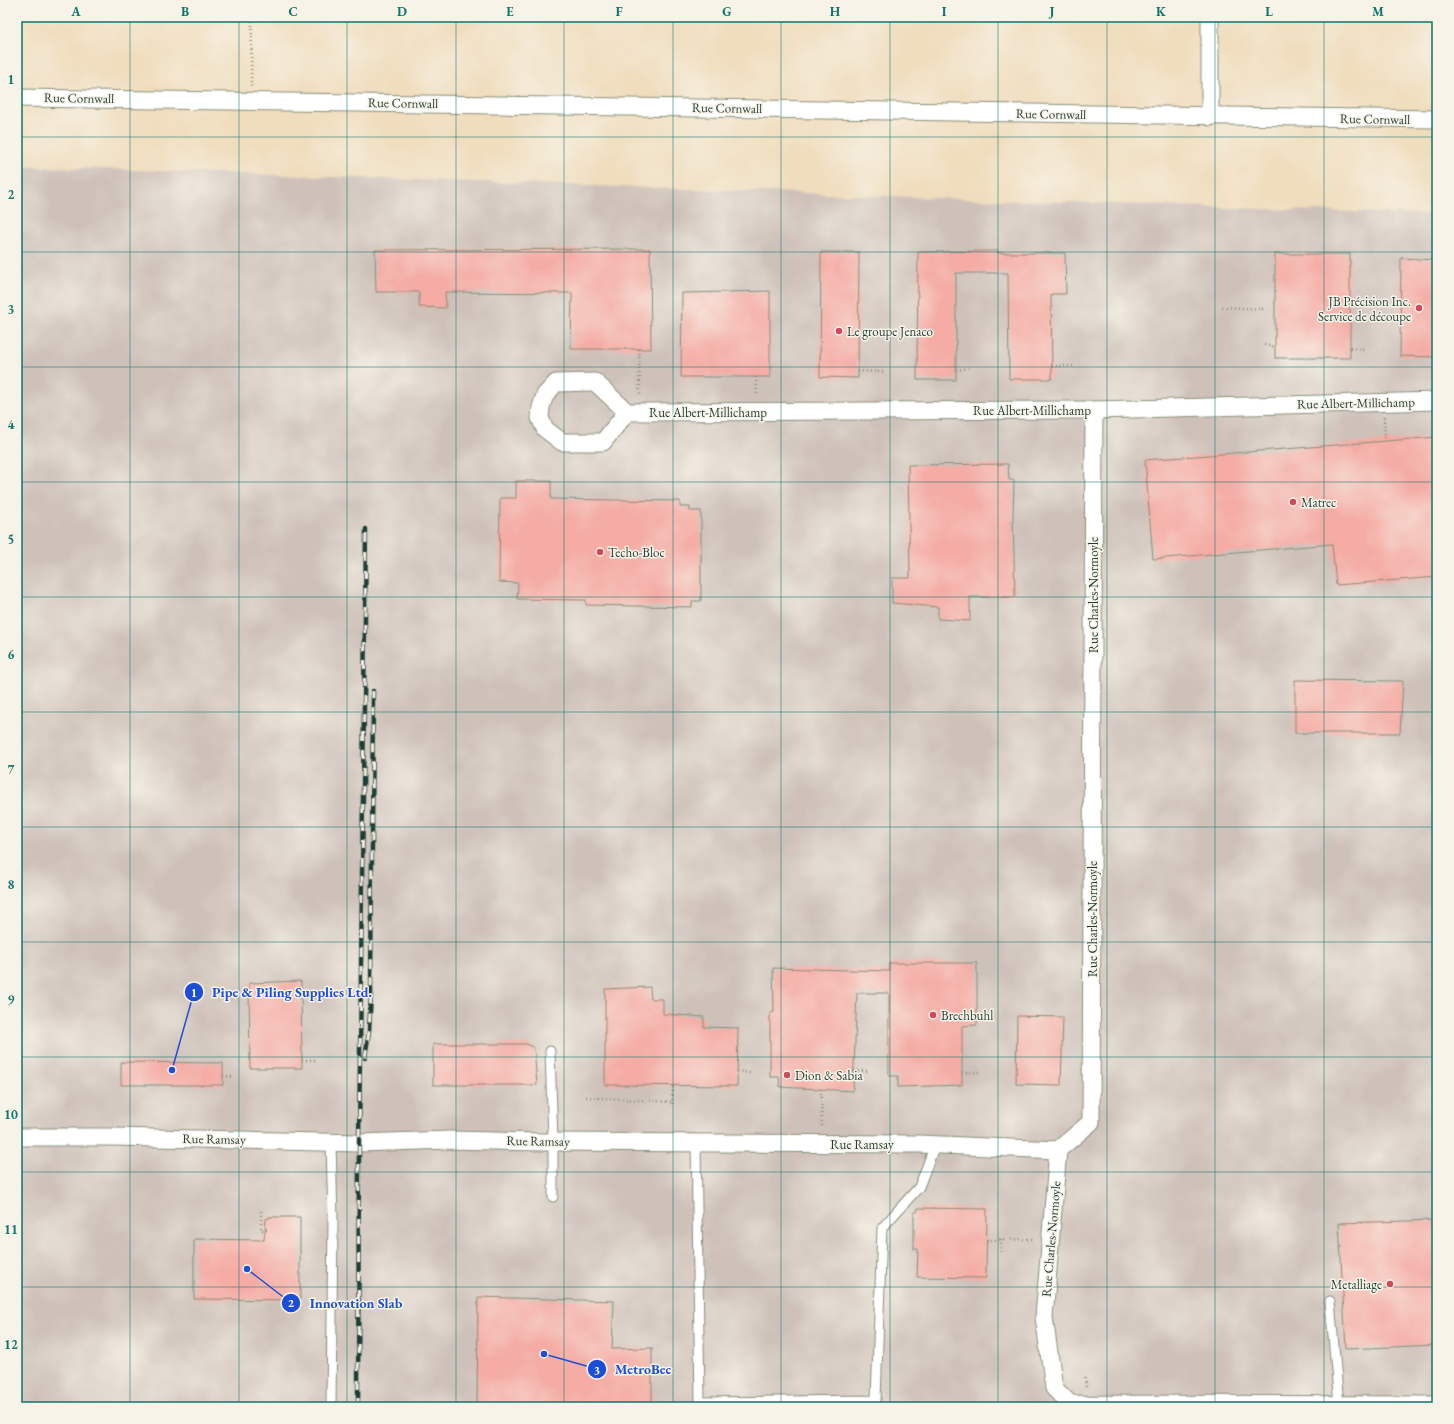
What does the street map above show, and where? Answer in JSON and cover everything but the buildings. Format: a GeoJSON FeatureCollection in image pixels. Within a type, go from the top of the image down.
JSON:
{"type":"FeatureCollection","features":[{"type":"Feature","properties":{"kind":"street"},"geometry":{"type":"LineString","coordinates":[[1210,17],[1210,117]]}},
{"type":"Feature","properties":{"kind":"street","name":"Rue Cornwall"},"geometry":{"type":"LineString","coordinates":[[17,98],[1210,117],[1437,119]]}},
{"type":"Feature","properties":{"kind":"street"},"geometry":{"type":"LineString","coordinates":[[595,382],[633,412],[603,442],[562,442],[545,429],[540,418],[541,407],[545,395],[556,383],[595,382]]}},
{"type":"Feature","properties":{"kind":"street","name":"Rue Albert-Millichamp"},"geometry":{"type":"LineString","coordinates":[[633,412],[1094,410],[1437,401]]}},
{"type":"Feature","properties":{"kind":"street","name":"Rue Charles-Normoyle"},"geometry":{"type":"LineString","coordinates":[[1094,410],[1091,1122],[1058,1150],[1044,1318],[1054,1388],[1070,1404],[1306,1406]]}},
{"type":"Feature","properties":{"kind":"street","name":"Rue Ramsay"},"geometry":{"type":"LineString","coordinates":[[17,1138],[114,1137],[359,1143],[450,1140],[935,1145],[1058,1150]]}},
{"type":"Feature","properties":{"kind":"street"},"geometry":{"type":"LineString","coordinates":[[1306,1406],[1437,1405]]}},
{"type":"Feature","properties":{"kind":"lane"},"geometry":{"type":"LineString","coordinates":[[550,1051],[553,1197]]}},
{"type":"Feature","properties":{"kind":"lane"},"geometry":{"type":"LineString","coordinates":[[331,1142],[333,1220],[331,1407]]}},
{"type":"Feature","properties":{"kind":"lane"},"geometry":{"type":"LineString","coordinates":[[696,1143],[700,1402],[876,1400],[882,1228],[919,1187],[935,1145]]}},
{"type":"Feature","properties":{"kind":"lane"},"geometry":{"type":"LineString","coordinates":[[1330,1302],[1343,1406]]}},
{"type":"Feature","properties":{"kind":"path"},"geometry":{"type":"LineString","coordinates":[[251,101],[252,17]]}},
{"type":"Feature","properties":{"kind":"path"},"geometry":{"type":"LineString","coordinates":[[1222,307],[1265,309]]}},
{"type":"Feature","properties":{"kind":"path"},"geometry":{"type":"LineString","coordinates":[[1264,345],[1275,347]]}},
{"type":"Feature","properties":{"kind":"path"},"geometry":{"type":"LineString","coordinates":[[1350,348],[1364,348]]}},
{"type":"Feature","properties":{"kind":"path"},"geometry":{"type":"LineString","coordinates":[[633,412],[639,349]]}},
{"type":"Feature","properties":{"kind":"path"},"geometry":{"type":"LineString","coordinates":[[1052,366],[1075,366]]}},
{"type":"Feature","properties":{"kind":"path"},"geometry":{"type":"LineString","coordinates":[[956,370],[970,368]]}},
{"type":"Feature","properties":{"kind":"path"},"geometry":{"type":"LineString","coordinates":[[858,372],[884,372]]}},
{"type":"Feature","properties":{"kind":"path"},"geometry":{"type":"LineString","coordinates":[[1384,403],[1384,441]]}},
{"type":"Feature","properties":{"kind":"path"},"geometry":{"type":"LineString","coordinates":[[302,1060],[316,1060]]}},
{"type":"Feature","properties":{"kind":"path"},"geometry":{"type":"LineString","coordinates":[[737,1071],[750,1072]]}},
{"type":"Feature","properties":{"kind":"path"},"geometry":{"type":"LineString","coordinates":[[854,1071],[869,1071]]}},
{"type":"Feature","properties":{"kind":"path"},"geometry":{"type":"LineString","coordinates":[[962,1073],[979,1072]]}},
{"type":"Feature","properties":{"kind":"path"},"geometry":{"type":"LineString","coordinates":[[223,1076],[234,1077]]}},
{"type":"Feature","properties":{"kind":"path"},"geometry":{"type":"LineString","coordinates":[[586,1097],[672,1103],[673,1086]]}},
{"type":"Feature","properties":{"kind":"path"},"geometry":{"type":"LineString","coordinates":[[821,1089],[823,1144]]}},
{"type":"Feature","properties":{"kind":"path"},"geometry":{"type":"LineString","coordinates":[[260,1211],[261,1230],[268,1230]]}},
{"type":"Feature","properties":{"kind":"path"},"geometry":{"type":"LineString","coordinates":[[1001,1239],[1001,1252]]}},
{"type":"Feature","properties":{"kind":"path"},"geometry":{"type":"LineString","coordinates":[[987,1240],[1051,1239]]}},
{"type":"Feature","properties":{"kind":"shaded area"},"geometry":{"type":"Polygon","coordinates":[[[17,166],[1437,215],[1437,1407],[17,1407],[17,166]]]}},
{"type":"Feature","properties":{"kind":"railway"},"geometry":{"type":"LineString","coordinates":[[358,1407],[359,1143],[366,529]]}},
{"type":"Feature","properties":{"kind":"railway"},"geometry":{"type":"LineString","coordinates":[[365,1058],[369,1031],[371,995],[373,691]]}},
{"type":"Feature","properties":{"kind":"place","name":"JB Précision Inc. Service de découpe"},"geometry":{"type":"Point","coordinates":[1419,308]}},
{"type":"Feature","properties":{"kind":"place","name":"Le groupe Jenaco"},"geometry":{"type":"Point","coordinates":[839,331]}},
{"type":"Feature","properties":{"kind":"place","name":"Matrec"},"geometry":{"type":"Point","coordinates":[1293,502]}},
{"type":"Feature","properties":{"kind":"place","name":"Techo-Bloc"},"geometry":{"type":"Point","coordinates":[600,552]}},
{"type":"Feature","properties":{"kind":"place","name":"Brechbuhl"},"geometry":{"type":"Point","coordinates":[933,1015]}},
{"type":"Feature","properties":{"kind":"place","name":"Pipe & Piling Supplies Ltd."},"geometry":{"type":"Point","coordinates":[172,1070]}},
{"type":"Feature","properties":{"kind":"place","name":"Dion & Sabia"},"geometry":{"type":"Point","coordinates":[787,1075]}},
{"type":"Feature","properties":{"kind":"place","name":"Innovation Slab"},"geometry":{"type":"Point","coordinates":[247,1269]}},
{"type":"Feature","properties":{"kind":"place","name":"Metalliage"},"geometry":{"type":"Point","coordinates":[1390,1284]}},
{"type":"Feature","properties":{"kind":"place","name":"MetroBec"},"geometry":{"type":"Point","coordinates":[544,1354]}}]}
